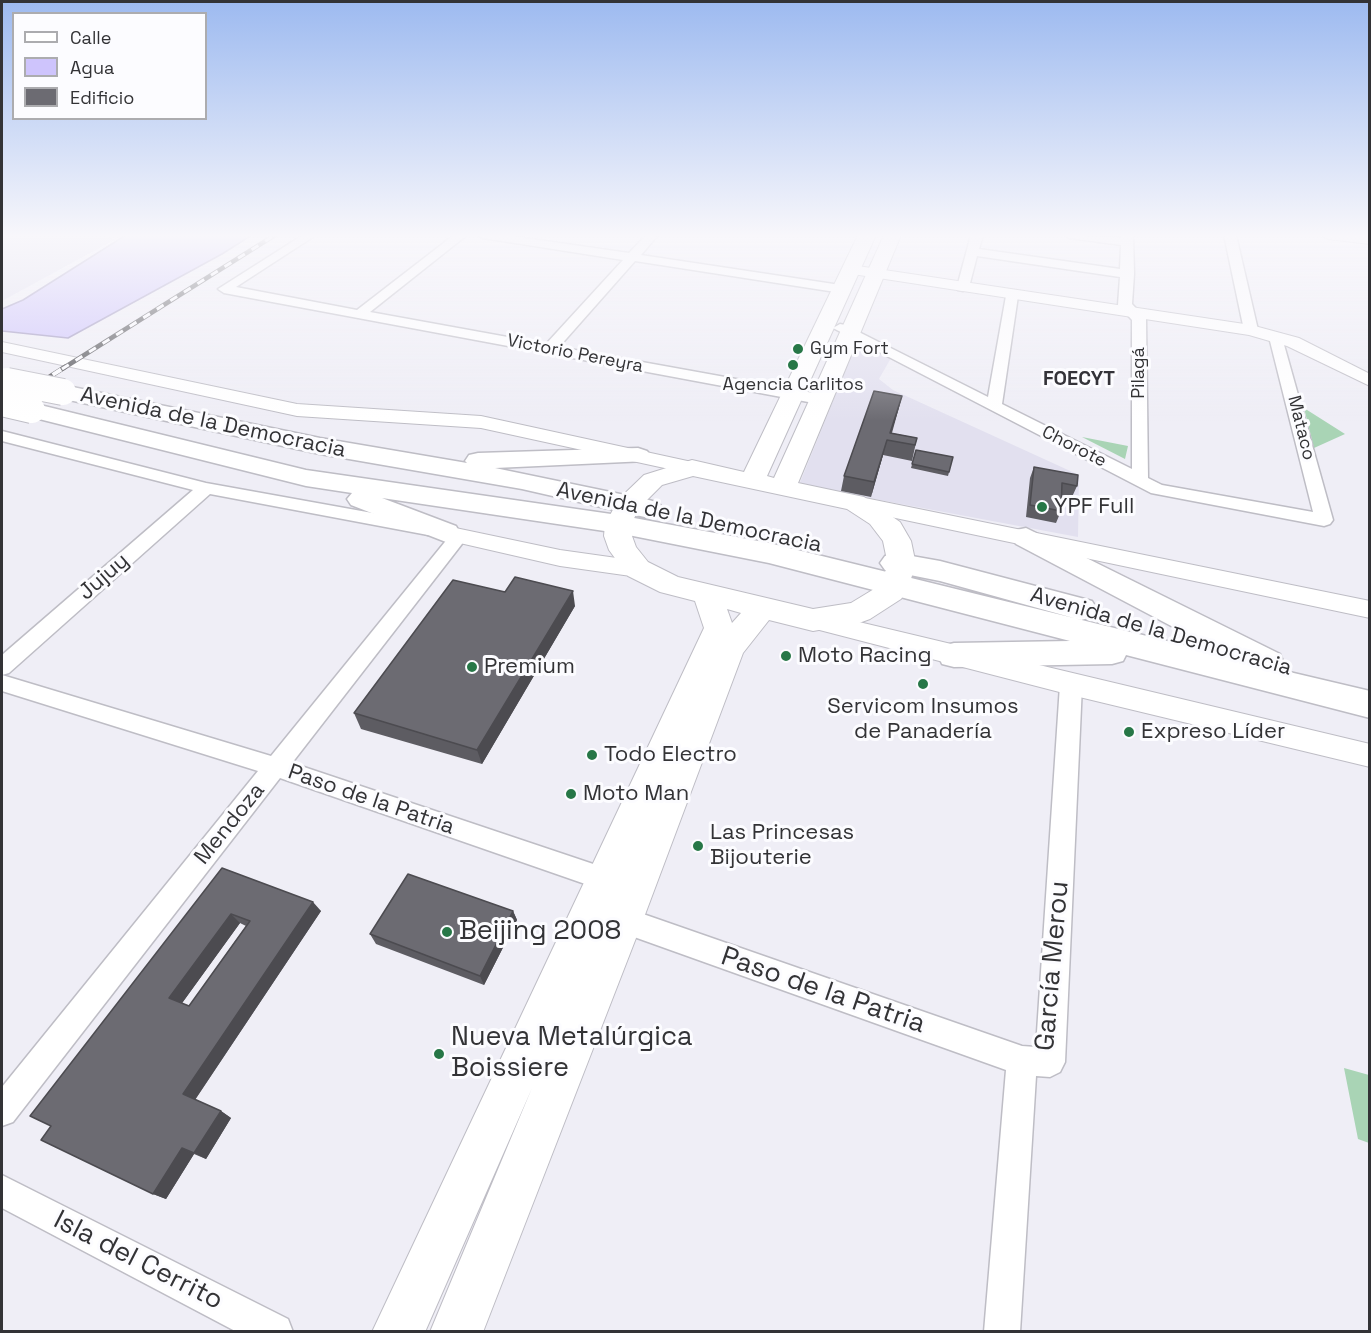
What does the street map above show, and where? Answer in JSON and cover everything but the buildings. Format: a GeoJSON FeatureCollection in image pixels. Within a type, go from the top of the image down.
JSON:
{"type":"FeatureCollection","features":[{"type":"Feature","properties":{"kind":"highway","name":"Avenida de la Democracia"},"geometry":{"type":"LineString","coordinates":[[3,388],[63,392],[320,446],[429,465],[769,553],[898,574],[994,585],[1268,663],[1370,687]]}},
{"type":"Feature","properties":{"kind":"highway","name":"Avenida de la Democracia"},"geometry":{"type":"LineString","coordinates":[[3,388],[32,410],[306,478],[623,514]]}},
{"type":"Feature","properties":{"kind":"highway"},"geometry":{"type":"LineString","coordinates":[[429,465],[532,458],[638,456]]}},
{"type":"Feature","properties":{"kind":"highway"},"geometry":{"type":"LineString","coordinates":[[306,478],[453,534]]}},
{"type":"Feature","properties":{"kind":"highway"},"geometry":{"type":"LineString","coordinates":[[1026,537],[1268,663]]}},
{"type":"Feature","properties":{"kind":"highway","name":"Avenida de la Democracia"},"geometry":{"type":"LineString","coordinates":[[898,574],[1153,652],[1370,705]]}},
{"type":"Feature","properties":{"kind":"highway"},"geometry":{"type":"LineString","coordinates":[[954,655],[1153,652]]}},
{"type":"Feature","properties":{"kind":"main road"},"geometry":{"type":"LineString","coordinates":[[758,471],[792,429],[849,297]]}},
{"type":"Feature","properties":{"kind":"main road"},"geometry":{"type":"LineString","coordinates":[[758,471],[807,397],[844,329],[852,297]]}},
{"type":"Feature","properties":{"kind":"main road"},"geometry":{"type":"LineString","coordinates":[[786,479],[807,397]]}},
{"type":"Feature","properties":{"kind":"main road"},"geometry":{"type":"LineString","coordinates":[[786,479],[792,429]]}},
{"type":"Feature","properties":{"kind":"main road"},"geometry":{"type":"LineString","coordinates":[[692,468],[653,480],[639,491],[623,514],[622,550],[638,569],[670,585],[761,609],[813,620],[859,612],[891,592],[898,574],[897,541],[890,528],[855,503]]}},
{"type":"Feature","properties":{"kind":"main road","name":"Avenida de la Democracia"},"geometry":{"type":"LineString","coordinates":[[692,468],[758,471],[855,503]]}},
{"type":"Feature","properties":{"kind":"main road"},"geometry":{"type":"LineString","coordinates":[[456,1332],[621,896],[719,628],[707,595]]}},
{"type":"Feature","properties":{"kind":"main road"},"geometry":{"type":"LineString","coordinates":[[398,1332],[621,896],[729,648],[761,609]]}},
{"type":"Feature","properties":{"kind":"street","name":"Victorio Pereyra"},"geometry":{"type":"LineString","coordinates":[[271,297],[807,397]]}},
{"type":"Feature","properties":{"kind":"street"},"geometry":{"type":"LineString","coordinates":[[361,313],[381,297]]}},
{"type":"Feature","properties":{"kind":"street"},"geometry":{"type":"LineString","coordinates":[[549,350],[597,297]]}},
{"type":"Feature","properties":{"kind":"street"},"geometry":{"type":"LineString","coordinates":[[994,406],[1012,297]]}},
{"type":"Feature","properties":{"kind":"street"},"geometry":{"type":"LineString","coordinates":[[1021,297],[1251,330],[1309,350],[1370,381]]}},
{"type":"Feature","properties":{"kind":"street","name":"Pilagá"},"geometry":{"type":"LineString","coordinates":[[1126,297],[1125,305],[1139,319],[1140,480]]}},
{"type":"Feature","properties":{"kind":"street"},"geometry":{"type":"LineString","coordinates":[[1244,297],[1251,330]]}},
{"type":"Feature","properties":{"kind":"street","name":"Chorote"},"geometry":{"type":"LineString","coordinates":[[844,329],[1157,489],[1324,520]]}},
{"type":"Feature","properties":{"kind":"street","name":"Mataco"},"geometry":{"type":"LineString","coordinates":[[1276,337],[1324,520]]}},
{"type":"Feature","properties":{"kind":"street","name":"Avenida de la Democracia"},"geometry":{"type":"LineString","coordinates":[[2,347],[297,410],[481,422],[692,468]]}},
{"type":"Feature","properties":{"kind":"street"},"geometry":{"type":"LineString","coordinates":[[5,440],[206,488],[453,534],[560,558],[638,569]]}},
{"type":"Feature","properties":{"kind":"street","name":"Jujuy"},"geometry":{"type":"LineString","coordinates":[[2,667],[206,488]]}},
{"type":"Feature","properties":{"kind":"street","name":"Avenida de la Democracia"},"geometry":{"type":"LineString","coordinates":[[855,503],[1370,610]]}},
{"type":"Feature","properties":{"kind":"street","name":"Mendoza"},"geometry":{"type":"LineString","coordinates":[[2,1112],[275,768],[453,534]]}},
{"type":"Feature","properties":{"kind":"street"},"geometry":{"type":"LineString","coordinates":[[813,620],[1071,685],[1370,756]]}},
{"type":"Feature","properties":{"kind":"street","name":"Paso de la Patria"},"geometry":{"type":"LineString","coordinates":[[2,683],[275,768],[621,896],[1022,1061]]}},
{"type":"Feature","properties":{"kind":"street","name":"García Merou"},"geometry":{"type":"LineString","coordinates":[[1002,1332],[1022,1061],[1050,1062],[1071,685]]}},
{"type":"Feature","properties":{"kind":"street","name":"Isla del Cerrito"},"geometry":{"type":"LineString","coordinates":[[2,1191],[275,1332]]}},
{"type":"Feature","properties":{"kind":"shaded area"},"geometry":{"type":"Polygon","coordinates":[[[857,342],[891,358],[879,379],[893,390],[1079,475],[1078,537],[799,485],[857,342]]]}},
{"type":"Feature","properties":{"kind":"green space"},"geometry":{"type":"Polygon","coordinates":[[[1304,408],[1345,434],[1314,448],[1304,408]]]}},
{"type":"Feature","properties":{"kind":"green space"},"geometry":{"type":"Polygon","coordinates":[[[1082,437],[1128,446],[1125,459],[1082,437]]]}},
{"type":"Feature","properties":{"kind":"green space"},"geometry":{"type":"Polygon","coordinates":[[[1344,1068],[1369,1075],[1369,1143],[1358,1139],[1344,1068]]]}},
{"type":"Feature","properties":{"kind":"water"},"geometry":{"type":"Polygon","coordinates":[[[27,297],[143,297],[68,338],[2,331],[2,309],[27,297]]]}},
{"type":"Feature","properties":{"kind":"railway"},"geometry":{"type":"LineString","coordinates":[[62,369],[176,297]]}},
{"type":"Feature","properties":{"kind":"railway"},"geometry":{"type":"LineString","coordinates":[[2,407],[65,367]]}},
{"type":"Feature","properties":{"kind":"place","name":"Gym Fort"},"geometry":{"type":"Point","coordinates":[798,349]}},
{"type":"Feature","properties":{"kind":"place","name":"Agencia Carlitos"},"geometry":{"type":"Point","coordinates":[793,365]}},
{"type":"Feature","properties":{"kind":"place","name":"YPF Full"},"geometry":{"type":"Point","coordinates":[1042,507]}},
{"type":"Feature","properties":{"kind":"place","name":"Moto Racing"},"geometry":{"type":"Point","coordinates":[786,656]}},
{"type":"Feature","properties":{"kind":"place","name":"Premium"},"geometry":{"type":"Point","coordinates":[472,667]}},
{"type":"Feature","properties":{"kind":"place","name":"Servicom Insumos de Panadería"},"geometry":{"type":"Point","coordinates":[923,684]}},
{"type":"Feature","properties":{"kind":"place","name":"Expreso Líder"},"geometry":{"type":"Point","coordinates":[1129,732]}},
{"type":"Feature","properties":{"kind":"place","name":"Todo Electro"},"geometry":{"type":"Point","coordinates":[592,755]}},
{"type":"Feature","properties":{"kind":"place","name":"Moto Man"},"geometry":{"type":"Point","coordinates":[571,794]}},
{"type":"Feature","properties":{"kind":"place","name":"Las Princesas Bijouterie"},"geometry":{"type":"Point","coordinates":[698,846]}},
{"type":"Feature","properties":{"kind":"place","name":"Beijing 2008"},"geometry":{"type":"Point","coordinates":[447,932]}},
{"type":"Feature","properties":{"kind":"place","name":"Nueva Metalúrgica Boissiere"},"geometry":{"type":"Point","coordinates":[439,1054]}},
{"type":"Feature","properties":{"kind":"district","name":"FOECYT"},"geometry":{"type":"Point","coordinates":[1079,380]}}]}
